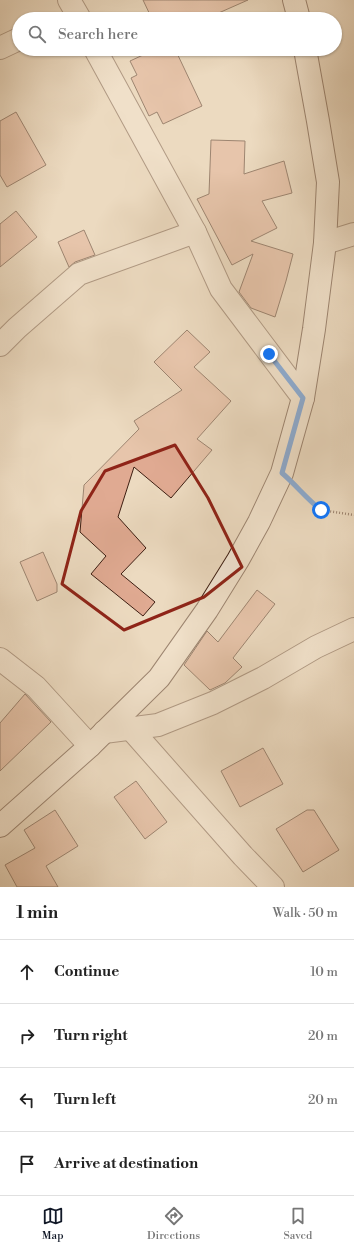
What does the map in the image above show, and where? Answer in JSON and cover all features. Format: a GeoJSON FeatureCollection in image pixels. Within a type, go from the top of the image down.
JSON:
{"type":"FeatureCollection","features":[{"type":"Feature","properties":{"kind":"street"},"geometry":{"type":"LineString","coordinates":[[294,0],[297,12]]}},
{"type":"Feature","properties":{"kind":"street"},"geometry":{"type":"LineString","coordinates":[[0,48],[12,42]]}},
{"type":"Feature","properties":{"kind":"street"},"geometry":{"type":"LineString","coordinates":[[99,56],[195,232],[221,289],[303,398]]}},
{"type":"Feature","properties":{"kind":"street"},"geometry":{"type":"LineString","coordinates":[[0,826],[97,739],[159,678],[207,610],[238,560],[259,522],[282,473],[303,398],[325,243],[328,182],[306,56]]}},
{"type":"Feature","properties":{"kind":"street"},"geometry":{"type":"LineString","coordinates":[[0,345],[17,328],[79,274],[195,232]]}},
{"type":"Feature","properties":{"kind":"street"},"geometry":{"type":"LineString","coordinates":[[325,243],[354,234]]}},
{"type":"Feature","properties":{"kind":"street"},"geometry":{"type":"LineString","coordinates":[[97,739],[130,728],[158,725],[213,703],[263,678],[316,647],[354,629]]}},
{"type":"Feature","properties":{"kind":"street"},"geometry":{"type":"LineString","coordinates":[[0,658],[97,739]]}},
{"type":"Feature","properties":{"kind":"street"},"geometry":{"type":"LineString","coordinates":[[130,728],[238,850],[274,887]]}},
{"type":"Feature","properties":{"kind":"path"},"geometry":{"type":"LineString","coordinates":[[282,473],[321,510],[354,515]]}},
{"type":"Feature","properties":{"kind":"highlighted area"},"geometry":{"type":"Polygon","coordinates":[[[175,445],[208,498],[242,567],[204,597],[124,630],[62,584],[81,511],[105,471],[175,445]]]}},
{"type":"Feature","properties":{"kind":"building"},"geometry":{"type":"Polygon","coordinates":[[[143,0],[248,0],[221,12],[149,12],[143,0]]]}},
{"type":"Feature","properties":{"kind":"building"},"geometry":{"type":"Polygon","coordinates":[[[141,56],[178,56],[202,106],[163,124],[157,112],[149,116],[131,78],[137,75],[130,61],[141,56]]]}},
{"type":"Feature","properties":{"kind":"building"},"geometry":{"type":"Polygon","coordinates":[[[16,112],[46,165],[7,187],[0,175],[0,121],[16,112]]]}},
{"type":"Feature","properties":{"kind":"building"},"geometry":{"type":"Polygon","coordinates":[[[211,140],[245,141],[244,174],[284,161],[292,193],[262,201],[277,228],[251,241],[293,254],[275,317],[251,308],[239,292],[253,254],[232,265],[197,199],[209,194],[211,140]]]}},
{"type":"Feature","properties":{"kind":"building"},"geometry":{"type":"Polygon","coordinates":[[[16,211],[37,237],[0,267],[0,224],[16,211]]]}},
{"type":"Feature","properties":{"kind":"building"},"geometry":{"type":"Polygon","coordinates":[[[84,230],[95,255],[75,262],[69,267],[58,242],[84,230]]]}},
{"type":"Feature","properties":{"kind":"building"},"geometry":{"type":"Polygon","coordinates":[[[187,330],[210,352],[194,367],[231,401],[197,439],[212,450],[171,498],[134,467],[118,517],[146,548],[121,574],[155,602],[143,616],[91,574],[106,556],[80,532],[84,485],[139,429],[134,421],[182,390],[154,362],[187,330]]]}},
{"type":"Feature","properties":{"kind":"building"},"geometry":{"type":"Polygon","coordinates":[[[43,552],[57,584],[57,592],[37,601],[20,562],[43,552]]]}},
{"type":"Feature","properties":{"kind":"building"},"geometry":{"type":"Polygon","coordinates":[[[257,590],[275,604],[233,658],[242,667],[225,683],[210,690],[184,665],[207,631],[218,642],[257,590]]]}},
{"type":"Feature","properties":{"kind":"building"},"geometry":{"type":"Polygon","coordinates":[[[25,694],[51,722],[0,771],[0,723],[25,694]]]}},
{"type":"Feature","properties":{"kind":"building"},"geometry":{"type":"Polygon","coordinates":[[[263,748],[283,784],[240,807],[221,771],[263,748]]]}},
{"type":"Feature","properties":{"kind":"building"},"geometry":{"type":"Polygon","coordinates":[[[136,781],[167,822],[145,839],[114,797],[136,781]]]}},
{"type":"Feature","properties":{"kind":"building"},"geometry":{"type":"Polygon","coordinates":[[[55,810],[78,846],[46,866],[58,887],[17,887],[5,865],[35,848],[24,830],[55,810]]]}},
{"type":"Feature","properties":{"kind":"building"},"geometry":{"type":"Polygon","coordinates":[[[307,810],[314,810],[339,850],[303,872],[276,829],[307,810]]]}},
{"type":"Feature","properties":{"kind":"route"},"geometry":{"type":"LineString","coordinates":[[269,354],[303,398],[282,473],[321,510]]}}]}
